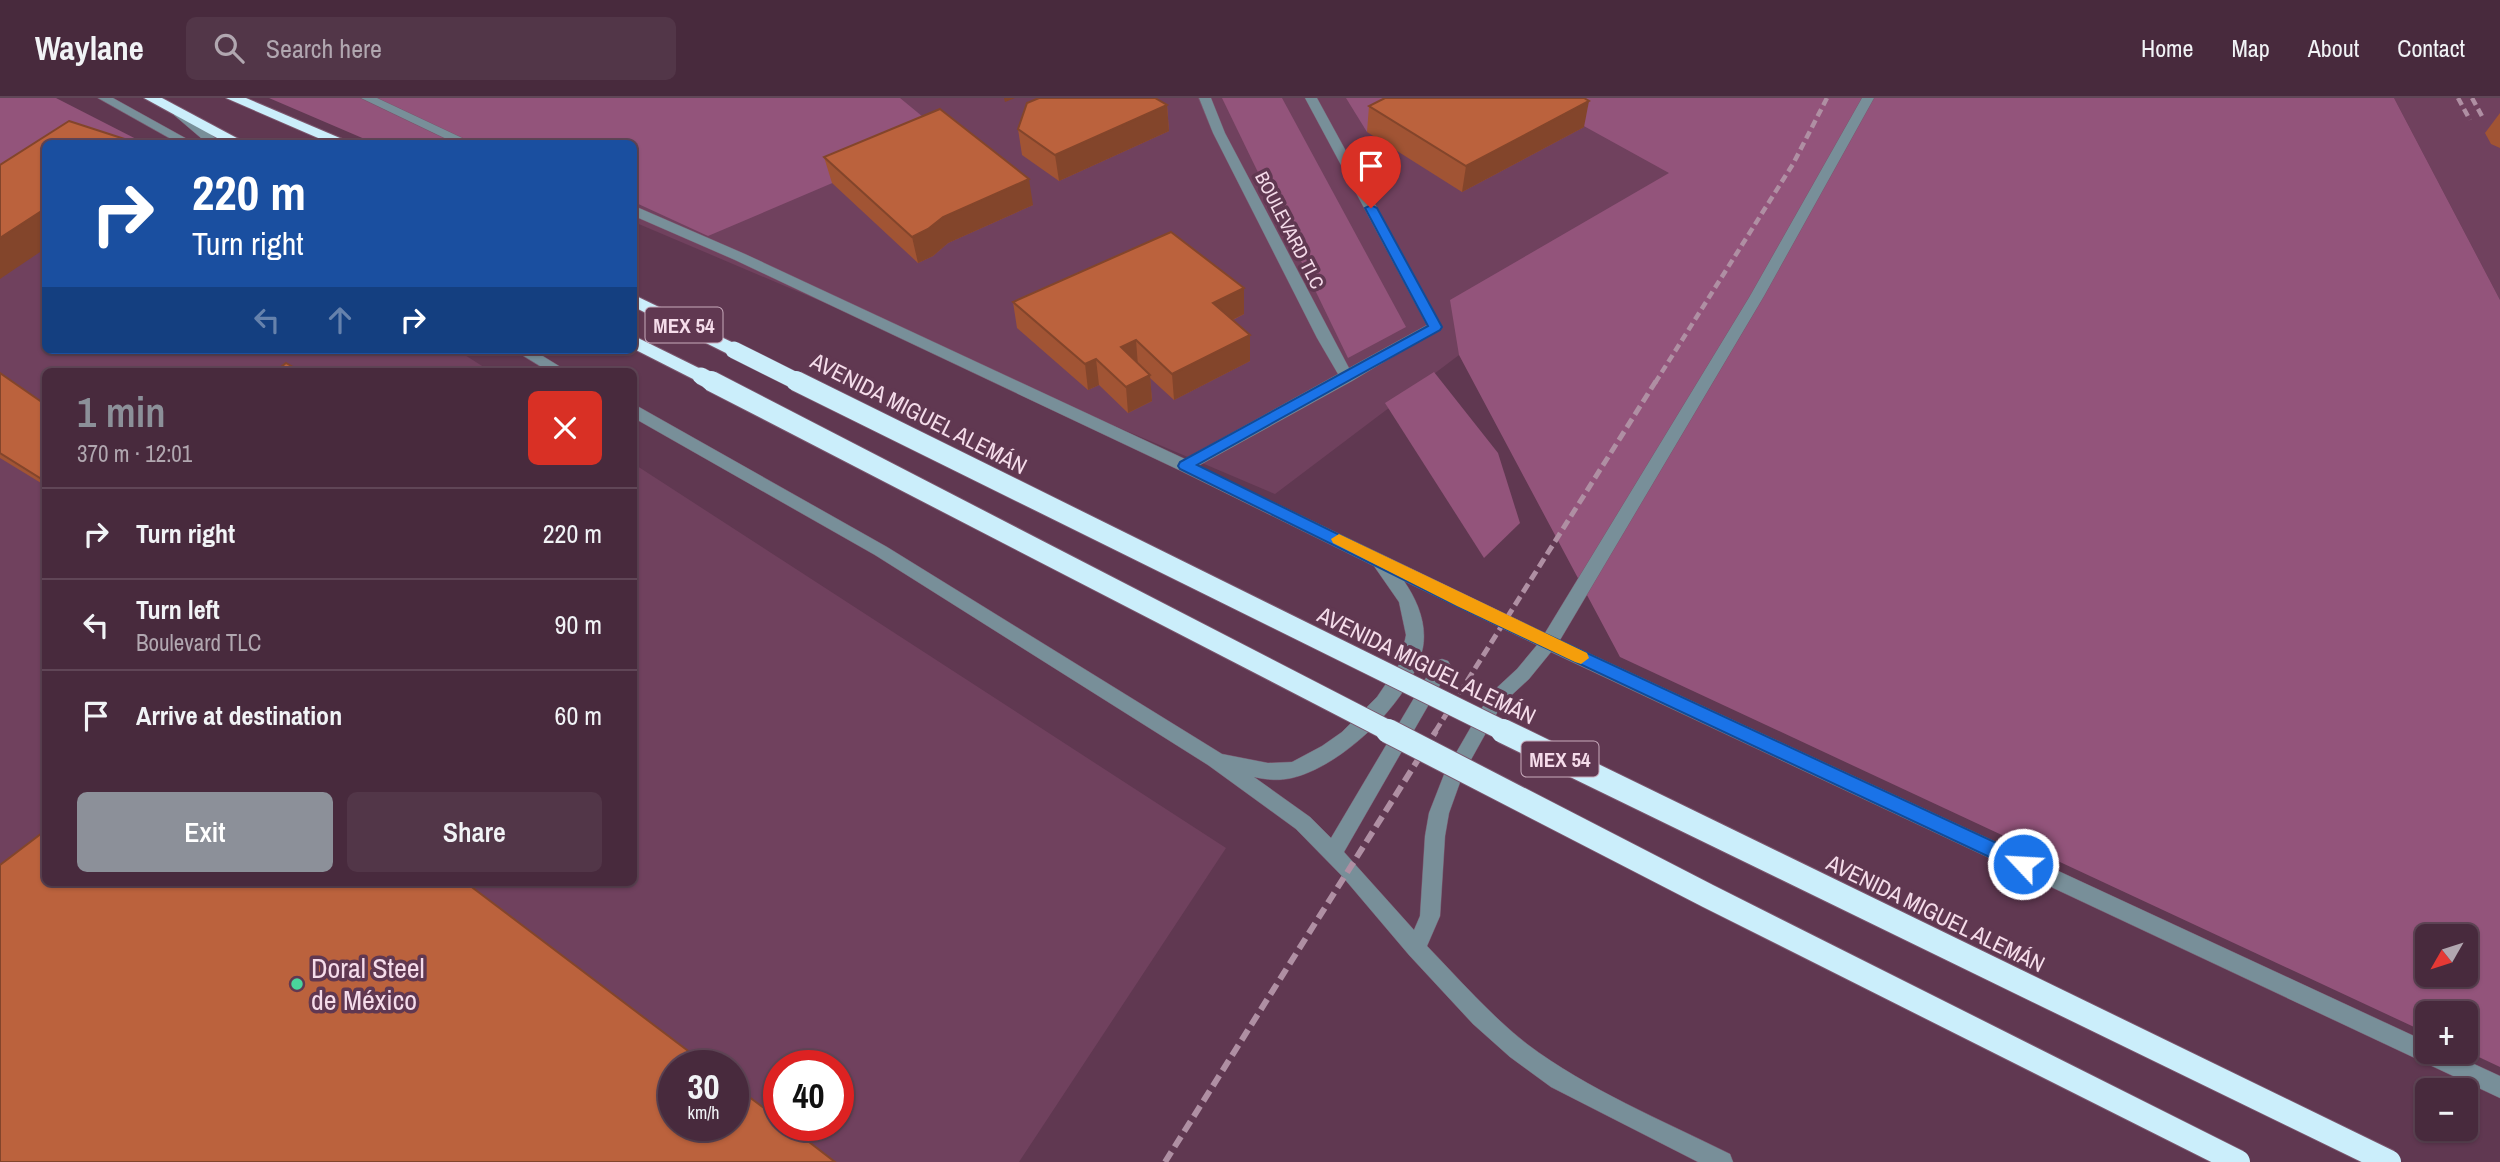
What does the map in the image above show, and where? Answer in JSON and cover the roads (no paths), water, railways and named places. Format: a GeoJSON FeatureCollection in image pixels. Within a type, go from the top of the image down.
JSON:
{"type":"FeatureCollection","features":[{"type":"Feature","properties":{"kind":"highway"},"geometry":{"type":"LineString","coordinates":[[150,98],[233,140]]}},
{"type":"Feature","properties":{"kind":"highway"},"geometry":{"type":"LineString","coordinates":[[226,98],[313,140]]}},
{"type":"Feature","properties":{"kind":"highway"},"geometry":{"type":"LineString","coordinates":[[233,98],[337,140]]}},
{"type":"Feature","properties":{"kind":"highway","name":"AVENIDA MIGUEL ALEMÁN"},"geometry":{"type":"LineString","coordinates":[[637,301],[1267,615],[2389,1162]]}},
{"type":"Feature","properties":{"kind":"highway","name":"MEX 54"},"geometry":{"type":"LineString","coordinates":[[637,344],[1696,889],[2238,1162]]}},
{"type":"Feature","properties":{"kind":"street"},"geometry":{"type":"LineString","coordinates":[[104,98],[183,140]]}},
{"type":"Feature","properties":{"kind":"street"},"geometry":{"type":"LineString","coordinates":[[367,98],[460,140]]}},
{"type":"Feature","properties":{"kind":"street","name":"BOULEVARD TLC"},"geometry":{"type":"LineString","coordinates":[[1205,98],[1234,162],[1347,377]]}},
{"type":"Feature","properties":{"kind":"street"},"geometry":{"type":"LineString","coordinates":[[1185,466],[1435,327],[1311,98]]}},
{"type":"Feature","properties":{"kind":"street"},"geometry":{"type":"LineString","coordinates":[[1416,948],[1430,916],[1435,835],[1439,813],[1454,772],[1496,699],[1549,642],[1757,296],[1868,98]]}},
{"type":"Feature","properties":{"kind":"street"},"geometry":{"type":"LineString","coordinates":[[178,112],[211,140]]}},
{"type":"Feature","properties":{"kind":"street"},"geometry":{"type":"LineString","coordinates":[[637,212],[740,257],[1185,466],[1549,642],[2500,1087]]}},
{"type":"Feature","properties":{"kind":"street"},"geometry":{"type":"LineString","coordinates":[[528,354],[554,368]]}},
{"type":"Feature","properties":{"kind":"street"},"geometry":{"type":"LineString","coordinates":[[637,413],[881,551],[1215,759],[1303,823],[1349,870],[1416,948],[1481,1017],[1538,1065],[1722,1162]]}},
{"type":"Feature","properties":{"kind":"street"},"geometry":{"type":"LineString","coordinates":[[1215,759],[1270,772],[1292,770],[1323,757],[1348,739],[1387,696],[1410,659],[1414,629],[1405,593],[1375,557]]}},
{"type":"Feature","properties":{"kind":"street"},"geometry":{"type":"LineString","coordinates":[[1332,854],[1442,666]]}},
{"type":"Feature","properties":{"kind":"railway"},"geometry":{"type":"LineString","coordinates":[[1655,383],[1793,164],[1827,98]]}},
{"type":"Feature","properties":{"kind":"railway"},"geometry":{"type":"LineString","coordinates":[[2458,98],[2470,120]]}},
{"type":"Feature","properties":{"kind":"railway"},"geometry":{"type":"LineString","coordinates":[[2472,98],[2483,118]]}},
{"type":"Feature","properties":{"kind":"railway"},"geometry":{"type":"LineString","coordinates":[[1435,732],[1656,381]]}},
{"type":"Feature","properties":{"kind":"railway"},"geometry":{"type":"LineString","coordinates":[[1165,1162],[1436,731]]}},
{"type":"Feature","properties":{"kind":"place","name":"Doral Steel de México"},"geometry":{"type":"Point","coordinates":[297,984]}}]}
